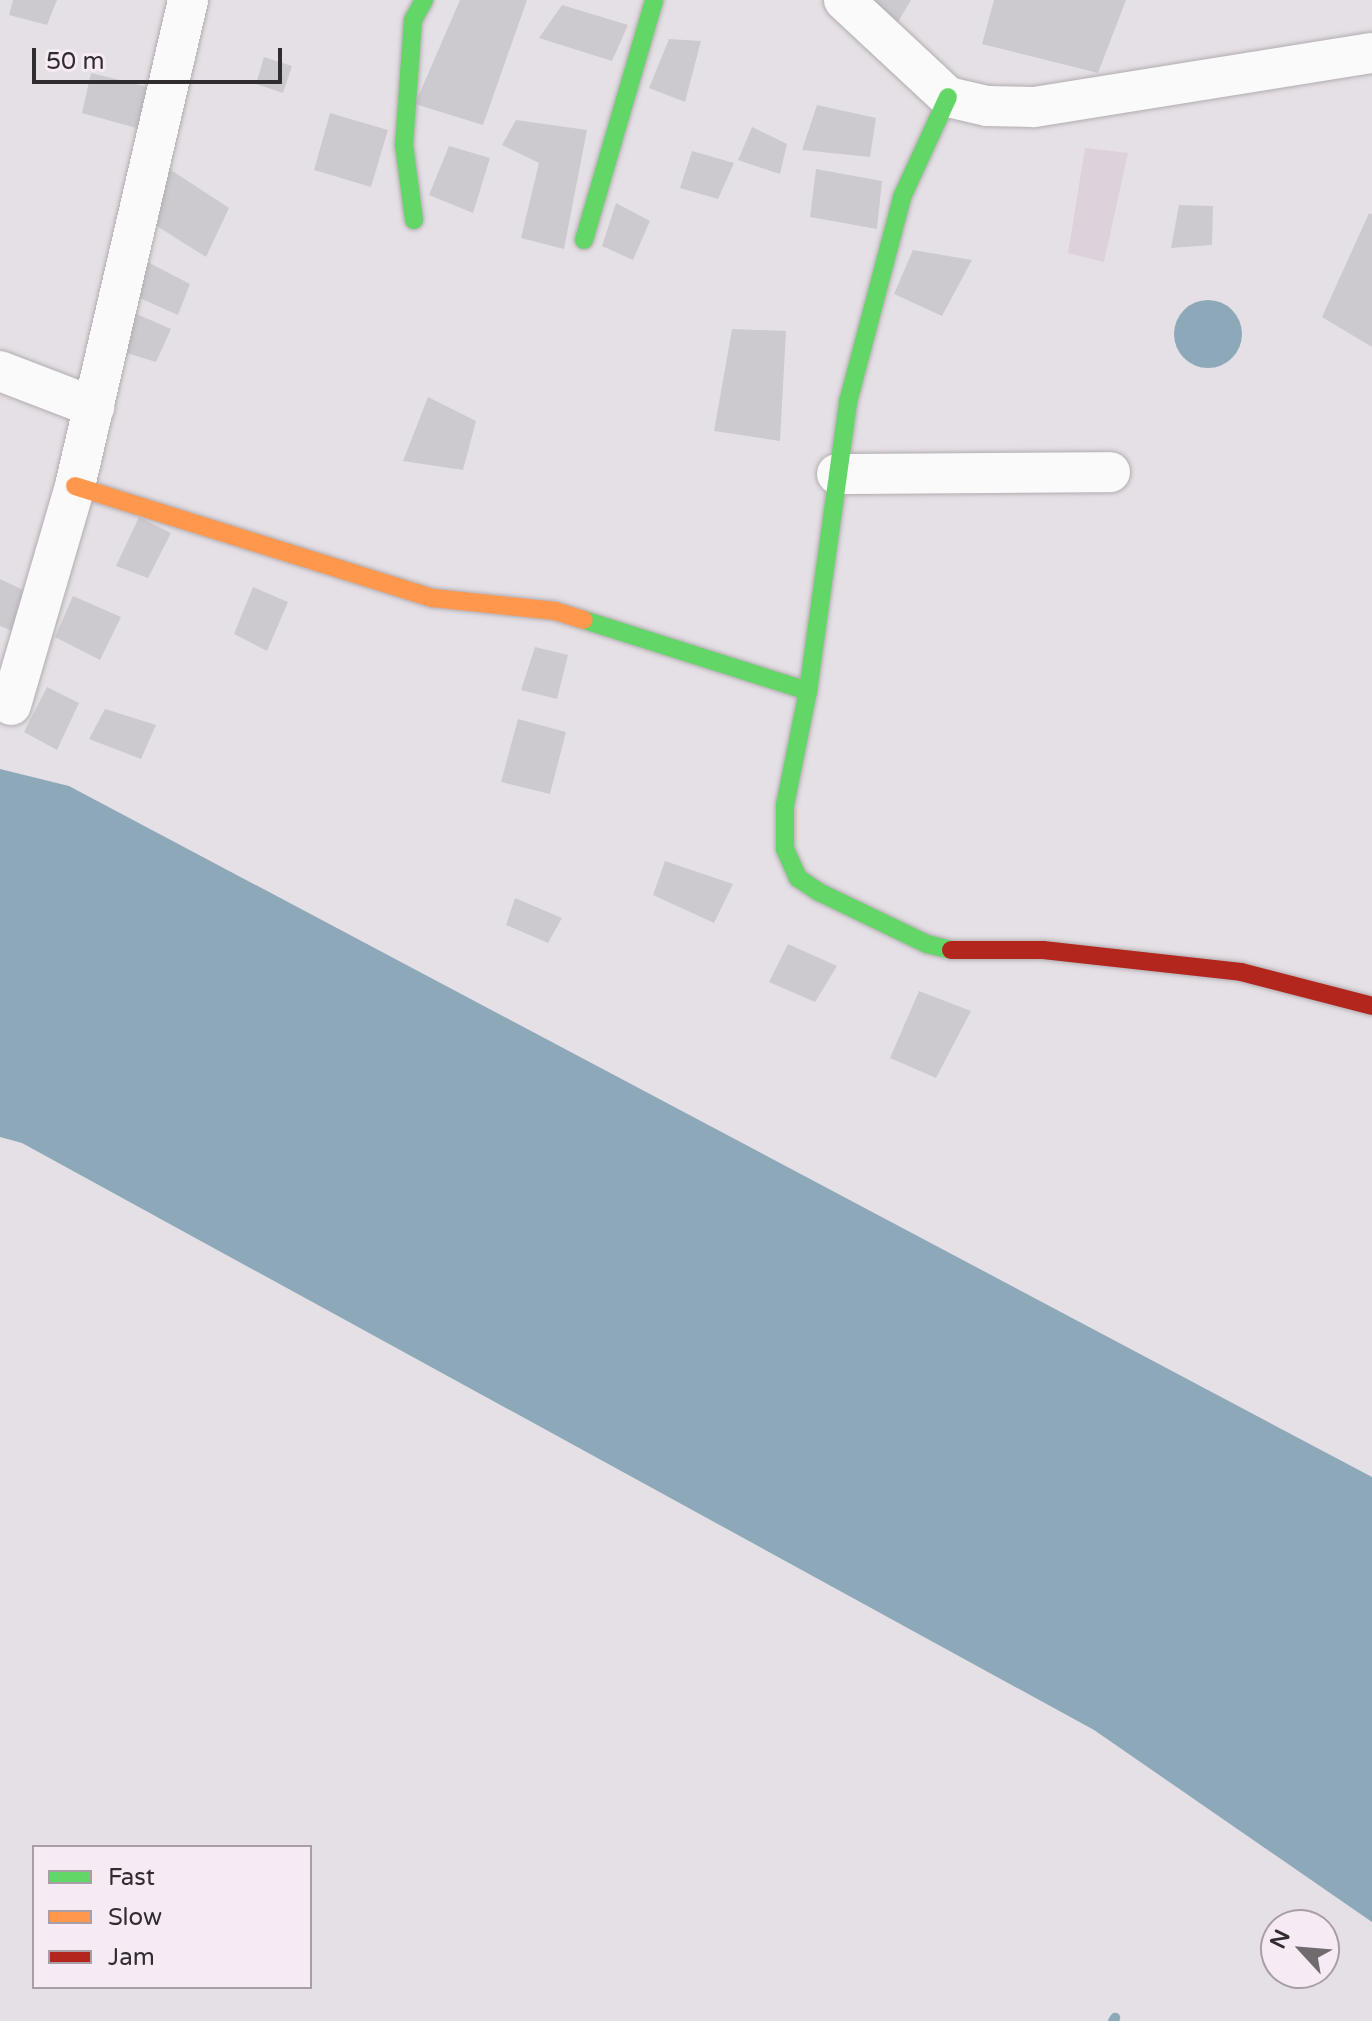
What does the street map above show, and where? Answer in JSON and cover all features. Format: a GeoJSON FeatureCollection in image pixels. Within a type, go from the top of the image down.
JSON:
{"type":"FeatureCollection","features":[{"type":"Feature","properties":{"kind":"street"},"geometry":{"type":"LineString","coordinates":[[11,705],[75,486],[188,0]]}},
{"type":"Feature","properties":{"kind":"street"},"geometry":{"type":"LineString","coordinates":[[414,220],[404,145],[413,20],[424,0]]}},
{"type":"Feature","properties":{"kind":"street"},"geometry":{"type":"LineString","coordinates":[[584,240],[654,0]]}},
{"type":"Feature","properties":{"kind":"street"},"geometry":{"type":"LineString","coordinates":[[844,0],[948,97],[987,106],[1034,107],[1372,53]]}},
{"type":"Feature","properties":{"kind":"street"},"geometry":{"type":"LineString","coordinates":[[948,97],[902,197],[848,402],[808,691],[785,805],[785,849],[798,878],[819,892],[927,944],[961,952],[1043,950],[1241,972],[1372,1006]]}},
{"type":"Feature","properties":{"kind":"street"},"geometry":{"type":"LineString","coordinates":[[0,371],[94,407]]}},
{"type":"Feature","properties":{"kind":"street"},"geometry":{"type":"LineString","coordinates":[[837,474],[1110,472]]}},
{"type":"Feature","properties":{"kind":"street"},"geometry":{"type":"LineString","coordinates":[[75,486],[433,598],[555,611],[808,691]]}},
{"type":"Feature","properties":{"kind":"shaded area"},"geometry":{"type":"Polygon","coordinates":[[[1085,148],[1128,153],[1104,262],[1068,253],[1085,148]]]}},
{"type":"Feature","properties":{"kind":"water"},"geometry":{"type":"Polygon","coordinates":[[[1215,300],[1236,315],[1242,334],[1240,347],[1232,358],[1215,368],[1201,368],[1184,358],[1176,347],[1174,327],[1184,310],[1195,302],[1215,300]]]}},
{"type":"Feature","properties":{"kind":"water"},"geometry":{"type":"Polygon","coordinates":[[[0,769],[69,786],[1372,1477],[1372,1922],[1094,1730],[22,1143],[0,1137],[0,769]]]}},
{"type":"Feature","properties":{"kind":"building"},"geometry":{"type":"Polygon","coordinates":[[[13,0],[57,0],[47,25],[9,15],[13,0]]]}},
{"type":"Feature","properties":{"kind":"building"},"geometry":{"type":"Polygon","coordinates":[[[460,0],[527,0],[483,125],[415,104],[460,0]]]}},
{"type":"Feature","properties":{"kind":"building"},"geometry":{"type":"Polygon","coordinates":[[[852,0],[911,0],[895,27],[852,0]]]}},
{"type":"Feature","properties":{"kind":"building"},"geometry":{"type":"Polygon","coordinates":[[[994,0],[1126,0],[1098,73],[982,44],[994,0]]]}},
{"type":"Feature","properties":{"kind":"building"},"geometry":{"type":"Polygon","coordinates":[[[562,5],[628,25],[612,61],[539,38],[562,5]]]}},
{"type":"Feature","properties":{"kind":"building"},"geometry":{"type":"Polygon","coordinates":[[[669,39],[701,41],[685,102],[649,88],[669,39]]]}},
{"type":"Feature","properties":{"kind":"building"},"geometry":{"type":"Polygon","coordinates":[[[264,57],[292,66],[283,93],[256,84],[264,57]]]}},
{"type":"Feature","properties":{"kind":"building"},"geometry":{"type":"Polygon","coordinates":[[[91,73],[148,87],[140,129],[82,113],[91,73]]]}},
{"type":"Feature","properties":{"kind":"building"},"geometry":{"type":"Polygon","coordinates":[[[817,105],[876,118],[870,157],[802,150],[817,105]]]}},
{"type":"Feature","properties":{"kind":"building"},"geometry":{"type":"Polygon","coordinates":[[[330,113],[388,130],[371,187],[314,170],[330,113]]]}},
{"type":"Feature","properties":{"kind":"building"},"geometry":{"type":"Polygon","coordinates":[[[516,120],[587,130],[564,249],[521,238],[539,163],[502,145],[516,120]]]}},
{"type":"Feature","properties":{"kind":"building"},"geometry":{"type":"Polygon","coordinates":[[[752,127],[787,144],[780,174],[738,160],[752,127]]]}},
{"type":"Feature","properties":{"kind":"building"},"geometry":{"type":"Polygon","coordinates":[[[449,146],[490,158],[473,213],[429,195],[449,146]]]}},
{"type":"Feature","properties":{"kind":"building"},"geometry":{"type":"Polygon","coordinates":[[[692,151],[734,163],[718,199],[680,188],[692,151]]]}},
{"type":"Feature","properties":{"kind":"building"},"geometry":{"type":"Polygon","coordinates":[[[168,168],[229,208],[206,257],[144,218],[168,168]]]}},
{"type":"Feature","properties":{"kind":"building"},"geometry":{"type":"Polygon","coordinates":[[[816,169],[882,181],[877,229],[810,217],[816,169]]]}},
{"type":"Feature","properties":{"kind":"building"},"geometry":{"type":"Polygon","coordinates":[[[616,203],[650,221],[633,260],[602,246],[616,203]]]}},
{"type":"Feature","properties":{"kind":"building"},"geometry":{"type":"Polygon","coordinates":[[[1179,205],[1213,206],[1212,245],[1171,248],[1179,205]]]}},
{"type":"Feature","properties":{"kind":"building"},"geometry":{"type":"Polygon","coordinates":[[[1369,213],[1372,214],[1372,347],[1322,317],[1369,213]]]}},
{"type":"Feature","properties":{"kind":"building"},"geometry":{"type":"Polygon","coordinates":[[[913,250],[972,260],[942,316],[894,294],[913,250]]]}},
{"type":"Feature","properties":{"kind":"building"},"geometry":{"type":"Polygon","coordinates":[[[136,256],[190,284],[178,315],[124,291],[136,256]]]}},
{"type":"Feature","properties":{"kind":"building"},"geometry":{"type":"Polygon","coordinates":[[[132,312],[171,329],[156,362],[117,350],[132,312]]]}},
{"type":"Feature","properties":{"kind":"building"},"geometry":{"type":"Polygon","coordinates":[[[732,329],[786,331],[780,441],[714,431],[732,329]]]}},
{"type":"Feature","properties":{"kind":"building"},"geometry":{"type":"Polygon","coordinates":[[[428,397],[476,421],[463,470],[403,461],[428,397]]]}},
{"type":"Feature","properties":{"kind":"building"},"geometry":{"type":"Polygon","coordinates":[[[139,517],[171,533],[148,578],[116,566],[139,517]]]}},
{"type":"Feature","properties":{"kind":"building"},"geometry":{"type":"Polygon","coordinates":[[[0,579],[38,597],[20,634],[0,626],[0,579]]]}},
{"type":"Feature","properties":{"kind":"building"},"geometry":{"type":"Polygon","coordinates":[[[253,587],[288,602],[267,651],[234,634],[253,587]]]}},
{"type":"Feature","properties":{"kind":"building"},"geometry":{"type":"Polygon","coordinates":[[[73,596],[121,617],[100,660],[55,637],[73,596]]]}},
{"type":"Feature","properties":{"kind":"building"},"geometry":{"type":"Polygon","coordinates":[[[535,647],[568,655],[557,699],[521,690],[535,647]]]}},
{"type":"Feature","properties":{"kind":"building"},"geometry":{"type":"Polygon","coordinates":[[[47,687],[79,703],[57,750],[24,732],[47,687]]]}},
{"type":"Feature","properties":{"kind":"building"},"geometry":{"type":"Polygon","coordinates":[[[105,709],[156,725],[141,759],[89,739],[105,709]]]}},
{"type":"Feature","properties":{"kind":"building"},"geometry":{"type":"Polygon","coordinates":[[[518,719],[566,732],[550,794],[501,782],[518,719]]]}},
{"type":"Feature","properties":{"kind":"building"},"geometry":{"type":"Polygon","coordinates":[[[665,861],[733,884],[714,923],[653,895],[665,861]]]}},
{"type":"Feature","properties":{"kind":"building"},"geometry":{"type":"Polygon","coordinates":[[[515,898],[562,918],[548,943],[506,925],[515,898]]]}},
{"type":"Feature","properties":{"kind":"building"},"geometry":{"type":"Polygon","coordinates":[[[788,944],[837,966],[815,1002],[769,982],[788,944]]]}},
{"type":"Feature","properties":{"kind":"building"},"geometry":{"type":"Polygon","coordinates":[[[919,991],[971,1011],[936,1078],[890,1058],[919,991]]]}},
{"type":"Feature","properties":{"kind":"traffic: fast"},"geometry":{"type":"LineString","coordinates":[[414,220],[404,145],[413,20],[424,0]]}},
{"type":"Feature","properties":{"kind":"traffic: fast"},"geometry":{"type":"LineString","coordinates":[[584,240],[654,0]]}},
{"type":"Feature","properties":{"kind":"traffic: fast"},"geometry":{"type":"LineString","coordinates":[[808,691],[848,402],[902,197],[948,97]]}},
{"type":"Feature","properties":{"kind":"traffic: fast"},"geometry":{"type":"LineString","coordinates":[[584,620],[808,691],[785,805],[785,849],[798,878],[819,892],[927,944],[951,950]]}},
{"type":"Feature","properties":{"kind":"traffic: slow"},"geometry":{"type":"LineString","coordinates":[[75,486],[433,598],[555,611],[584,620]]}},
{"type":"Feature","properties":{"kind":"traffic: jam"},"geometry":{"type":"LineString","coordinates":[[951,950],[1043,950],[1241,972],[1372,1006]]}}]}
